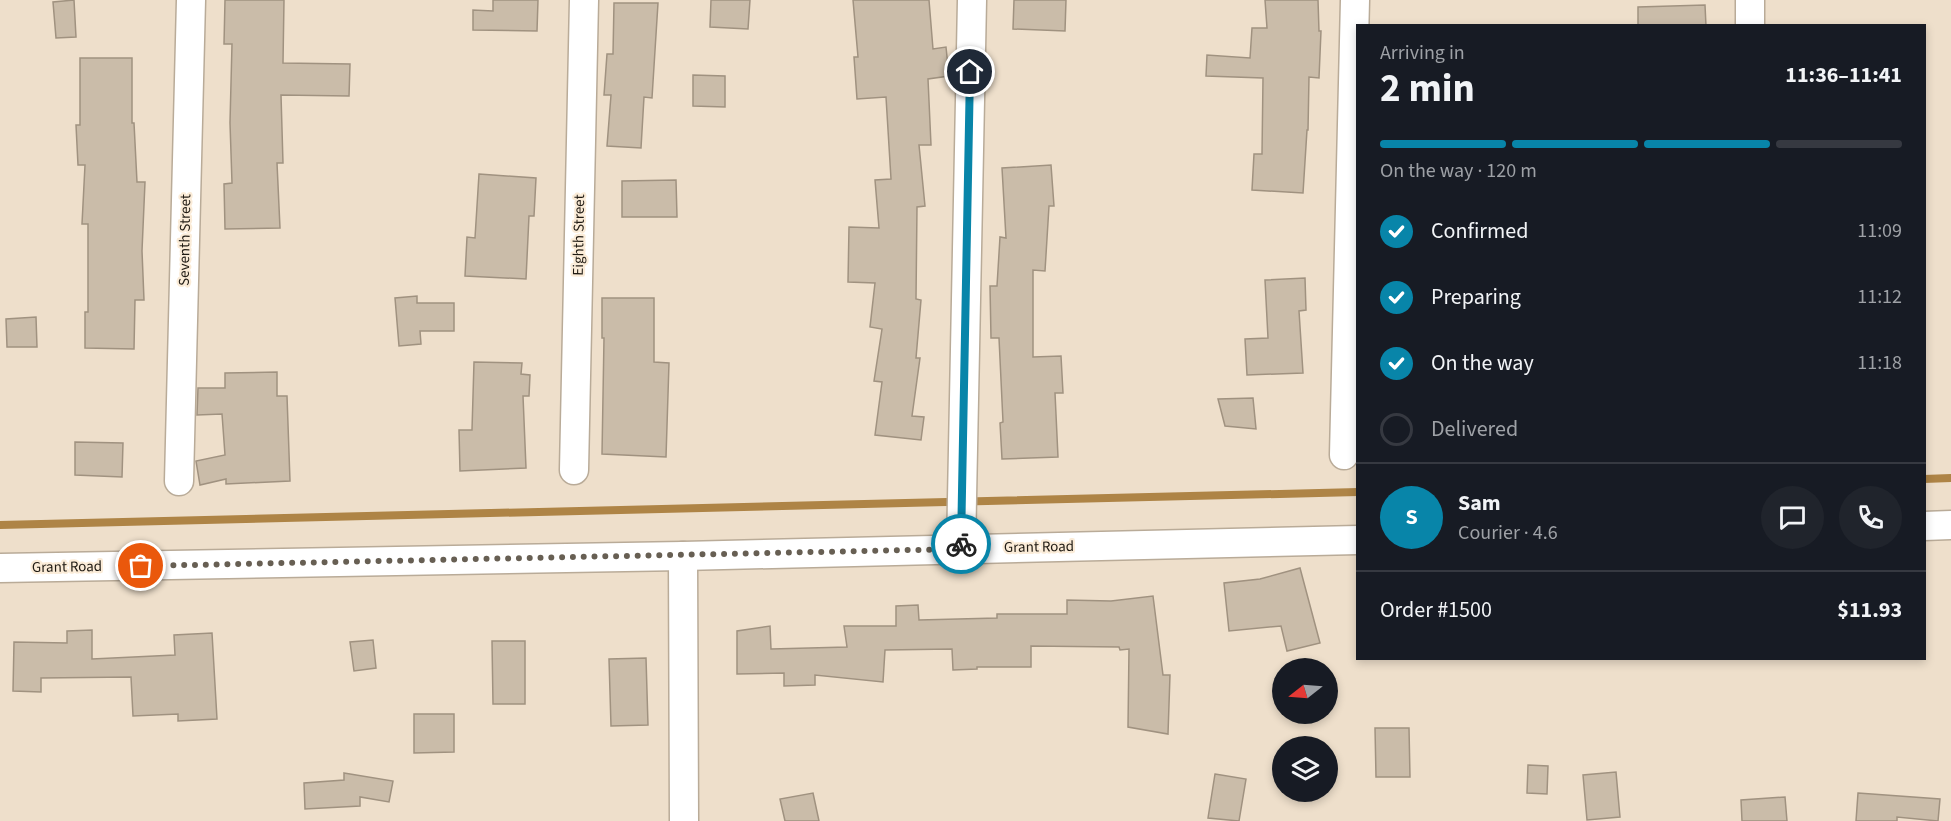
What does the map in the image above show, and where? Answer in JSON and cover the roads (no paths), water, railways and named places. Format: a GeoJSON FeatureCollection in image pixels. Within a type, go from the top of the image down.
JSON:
{"type":"FeatureCollection","features":[{"type":"Feature","properties":{"kind":"street","name":"Seventh Street"},"geometry":{"type":"LineString","coordinates":[[179,481],[191,0]]}},
{"type":"Feature","properties":{"kind":"street","name":"Eighth Street"},"geometry":{"type":"LineString","coordinates":[[574,470],[584,0]]}},
{"type":"Feature","properties":{"kind":"street"},"geometry":{"type":"LineString","coordinates":[[961,549],[972,0]]}},
{"type":"Feature","properties":{"kind":"street"},"geometry":{"type":"LineString","coordinates":[[1344,455],[1355,0]]}},
{"type":"Feature","properties":{"kind":"street"},"geometry":{"type":"LineString","coordinates":[[1750,0],[1750,24]]}},
{"type":"Feature","properties":{"kind":"street"},"geometry":{"type":"LineString","coordinates":[[1926,526],[1951,525]]}},
{"type":"Feature","properties":{"kind":"street","name":"Grant Road"},"geometry":{"type":"LineString","coordinates":[[0,568],[683,556],[1356,540]]}},
{"type":"Feature","properties":{"kind":"street"},"geometry":{"type":"LineString","coordinates":[[683,556],[684,821]]}},
{"type":"Feature","properties":{"kind":"waterway"},"geometry":{"type":"LineString","coordinates":[[1926,479],[1951,478]]}},
{"type":"Feature","properties":{"kind":"waterway"},"geometry":{"type":"LineString","coordinates":[[0,525],[1356,492]]}}]}
